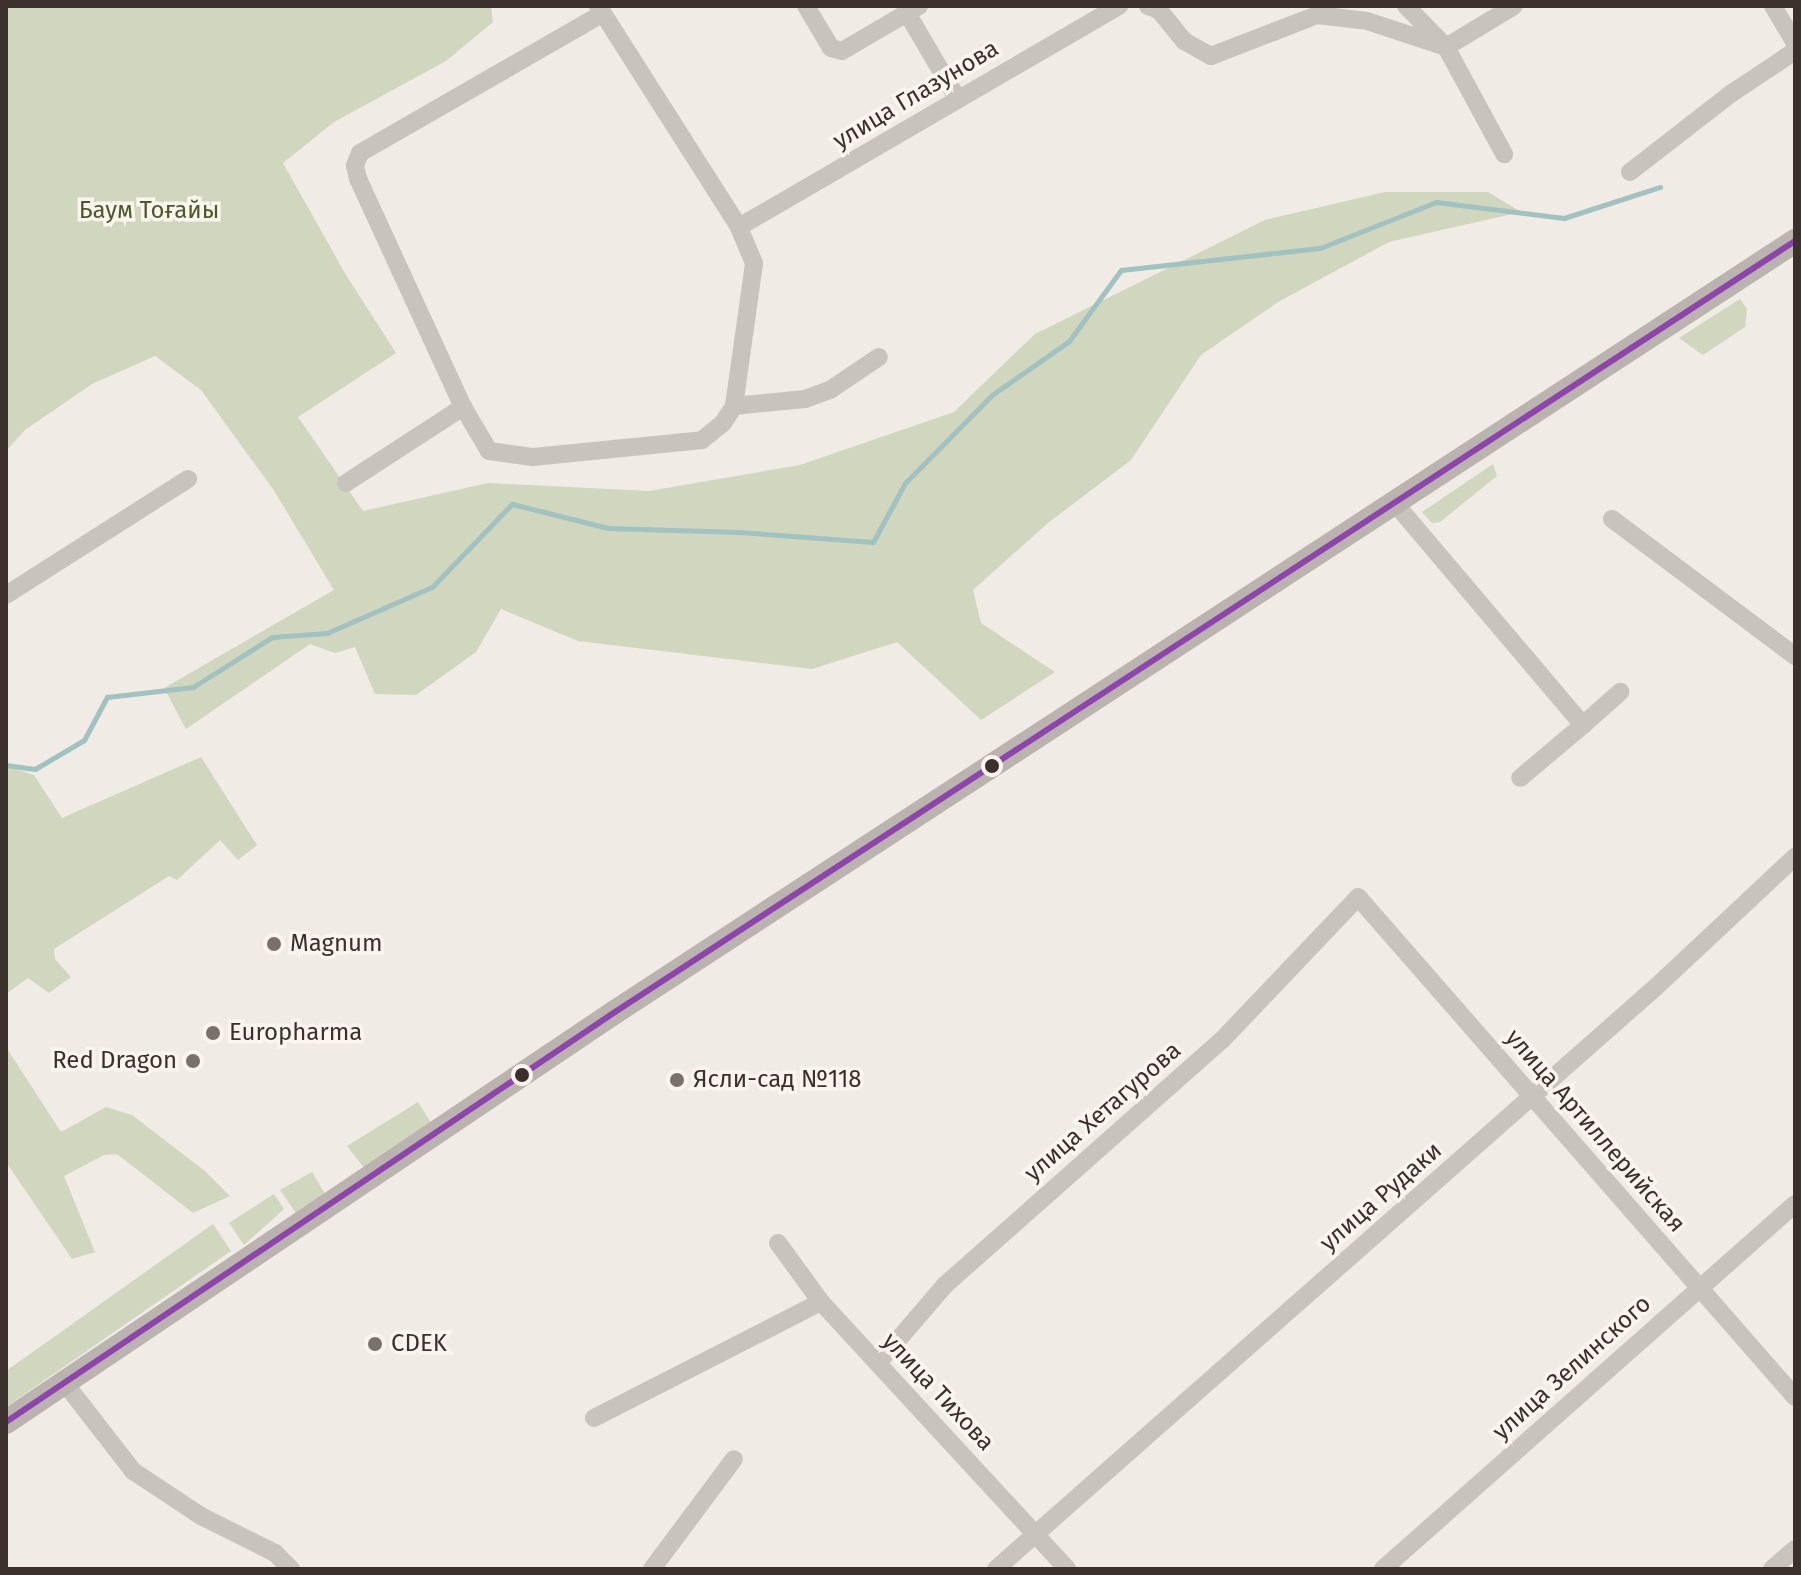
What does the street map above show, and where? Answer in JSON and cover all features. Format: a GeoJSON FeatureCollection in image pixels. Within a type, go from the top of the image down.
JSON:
{"type":"FeatureCollection","features":[{"type":"Feature","properties":{"kind":"main road"},"geometry":{"type":"LineString","coordinates":[[6,1422],[615,1012],[1795,241]]}},
{"type":"Feature","properties":{"kind":"street"},"geometry":{"type":"LineString","coordinates":[[806,6],[831,48],[842,51],[913,10],[957,98]]}},
{"type":"Feature","properties":{"kind":"street","name":"улица Глазунова"},"geometry":{"type":"LineString","coordinates":[[739,227],[1119,6]]}},
{"type":"Feature","properties":{"kind":"street"},"geometry":{"type":"LineString","coordinates":[[1148,6],[1159,10],[1184,41],[1211,56],[1317,15],[1367,21],[1446,47],[1514,6]]}},
{"type":"Feature","properties":{"kind":"street"},"geometry":{"type":"LineString","coordinates":[[1406,6],[1446,47],[1504,154]]}},
{"type":"Feature","properties":{"kind":"street"},"geometry":{"type":"LineString","coordinates":[[1773,6],[1795,43]]}},
{"type":"Feature","properties":{"kind":"street"},"geometry":{"type":"LineString","coordinates":[[600,10],[739,227],[754,263],[734,406],[723,423],[702,440],[533,457],[489,451],[463,407],[355,165],[360,153],[600,10]]}},
{"type":"Feature","properties":{"kind":"street"},"geometry":{"type":"LineString","coordinates":[[1630,172],[1732,93],[1795,51]]}},
{"type":"Feature","properties":{"kind":"street"},"geometry":{"type":"LineString","coordinates":[[734,406],[805,399],[830,390],[879,357]]}},
{"type":"Feature","properties":{"kind":"street"},"geometry":{"type":"LineString","coordinates":[[346,483],[463,407]]}},
{"type":"Feature","properties":{"kind":"street"},"geometry":{"type":"LineString","coordinates":[[6,595],[188,479]]}},
{"type":"Feature","properties":{"kind":"street"},"geometry":{"type":"LineString","coordinates":[[1393,501],[1583,725]]}},
{"type":"Feature","properties":{"kind":"street"},"geometry":{"type":"LineString","coordinates":[[1612,519],[1795,656]]}},
{"type":"Feature","properties":{"kind":"street"},"geometry":{"type":"LineString","coordinates":[[1520,778],[1620,692]]}},
{"type":"Feature","properties":{"kind":"street","name":"улица Рудаки"},"geometry":{"type":"LineString","coordinates":[[996,1569],[1532,1096],[1795,857]]}},
{"type":"Feature","properties":{"kind":"street","name":"улица Артиллерийская"},"geometry":{"type":"LineString","coordinates":[[1358,897],[1795,1397]]}},
{"type":"Feature","properties":{"kind":"street","name":"улица Хетагурова"},"geometry":{"type":"LineString","coordinates":[[879,1362],[945,1285],[1222,1040],[1358,897]]}},
{"type":"Feature","properties":{"kind":"street","name":"улица Зелинского"},"geometry":{"type":"LineString","coordinates":[[1383,1569],[1795,1204]]}},
{"type":"Feature","properties":{"kind":"street","name":"улица Тихова"},"geometry":{"type":"LineString","coordinates":[[778,1243],[821,1302],[1067,1569]]}},
{"type":"Feature","properties":{"kind":"street"},"geometry":{"type":"LineString","coordinates":[[594,1418],[821,1302]]}},
{"type":"Feature","properties":{"kind":"street"},"geometry":{"type":"LineString","coordinates":[[64,1382],[133,1471],[201,1516],[275,1553],[291,1569]]}},
{"type":"Feature","properties":{"kind":"street"},"geometry":{"type":"LineString","coordinates":[[652,1569],[734,1459]]}},
{"type":"Feature","properties":{"kind":"street"},"geometry":{"type":"LineString","coordinates":[[1772,1569],[1795,1549]]}},
{"type":"Feature","properties":{"kind":"green space","name":"Баум Тоғайы"},"geometry":{"type":"Polygon","coordinates":[[[6,6],[491,6],[493,22],[446,61],[334,122],[283,163],[346,275],[396,353],[298,417],[363,511],[488,483],[649,491],[800,465],[954,412],[1035,334],[1265,220],[1385,192],[1488,192],[1521,212],[1389,242],[1278,302],[1201,355],[1131,460],[1048,523],[973,590],[981,623],[1055,672],[981,720],[897,642],[812,669],[578,641],[501,609],[476,652],[416,695],[375,694],[355,647],[335,653],[310,644],[186,729],[164,688],[334,590],[273,489],[201,390],[155,356],[92,384],[25,430],[6,451],[6,6]]]}},
{"type":"Feature","properties":{"kind":"green space"},"geometry":{"type":"Polygon","coordinates":[[[1740,299],[1747,309],[1745,327],[1703,355],[1679,338],[1740,299]]]}},
{"type":"Feature","properties":{"kind":"green space"},"geometry":{"type":"Polygon","coordinates":[[[1493,464],[1497,476],[1440,522],[1432,523],[1422,512],[1493,464]]]}},
{"type":"Feature","properties":{"kind":"green space"},"geometry":{"type":"Polygon","coordinates":[[[201,757],[257,845],[238,860],[220,840],[177,880],[169,876],[54,949],[55,959],[71,977],[49,993],[28,978],[6,994],[6,766],[34,775],[62,818],[201,757]]]}},
{"type":"Feature","properties":{"kind":"green space"},"geometry":{"type":"Polygon","coordinates":[[[6,1047],[61,1132],[106,1107],[132,1115],[205,1171],[230,1196],[193,1213],[117,1154],[104,1155],[64,1176],[95,1252],[72,1259],[6,1162],[6,1047]]]}},
{"type":"Feature","properties":{"kind":"green space"},"geometry":{"type":"Polygon","coordinates":[[[418,1102],[433,1126],[365,1169],[347,1146],[418,1102]]]}},
{"type":"Feature","properties":{"kind":"green space"},"geometry":{"type":"Polygon","coordinates":[[[312,1172],[325,1194],[296,1213],[280,1190],[312,1172]]]}},
{"type":"Feature","properties":{"kind":"green space"},"geometry":{"type":"Polygon","coordinates":[[[274,1194],[284,1209],[244,1245],[229,1223],[274,1194]]]}},
{"type":"Feature","properties":{"kind":"green space"},"geometry":{"type":"Polygon","coordinates":[[[213,1224],[231,1251],[6,1407],[6,1371],[213,1224]]]}},
{"type":"Feature","properties":{"kind":"waterway"},"geometry":{"type":"LineString","coordinates":[[6,765],[35,769],[84,740],[107,697],[193,687],[272,637],[327,633],[432,587],[512,504],[608,528],[739,532],[873,542],[905,483],[992,395],[1069,341],[1121,270],[1320,248],[1436,202],[1564,218],[1660,187]]}},
{"type":"Feature","properties":{"kind":"transit line"},"geometry":{"type":"LineString","coordinates":[[6,1422],[615,1012],[1795,241]]}},
{"type":"Feature","properties":{"kind":"place","name":"Magnum"},"geometry":{"type":"Point","coordinates":[274,944]}},
{"type":"Feature","properties":{"kind":"place","name":"Europharma"},"geometry":{"type":"Point","coordinates":[213,1033]}},
{"type":"Feature","properties":{"kind":"place","name":"Red Dragon"},"geometry":{"type":"Point","coordinates":[193,1061]}},
{"type":"Feature","properties":{"kind":"place","name":"Ясли-сад №118"},"geometry":{"type":"Point","coordinates":[677,1080]}},
{"type":"Feature","properties":{"kind":"place","name":"CDEK"},"geometry":{"type":"Point","coordinates":[375,1344]}}]}
